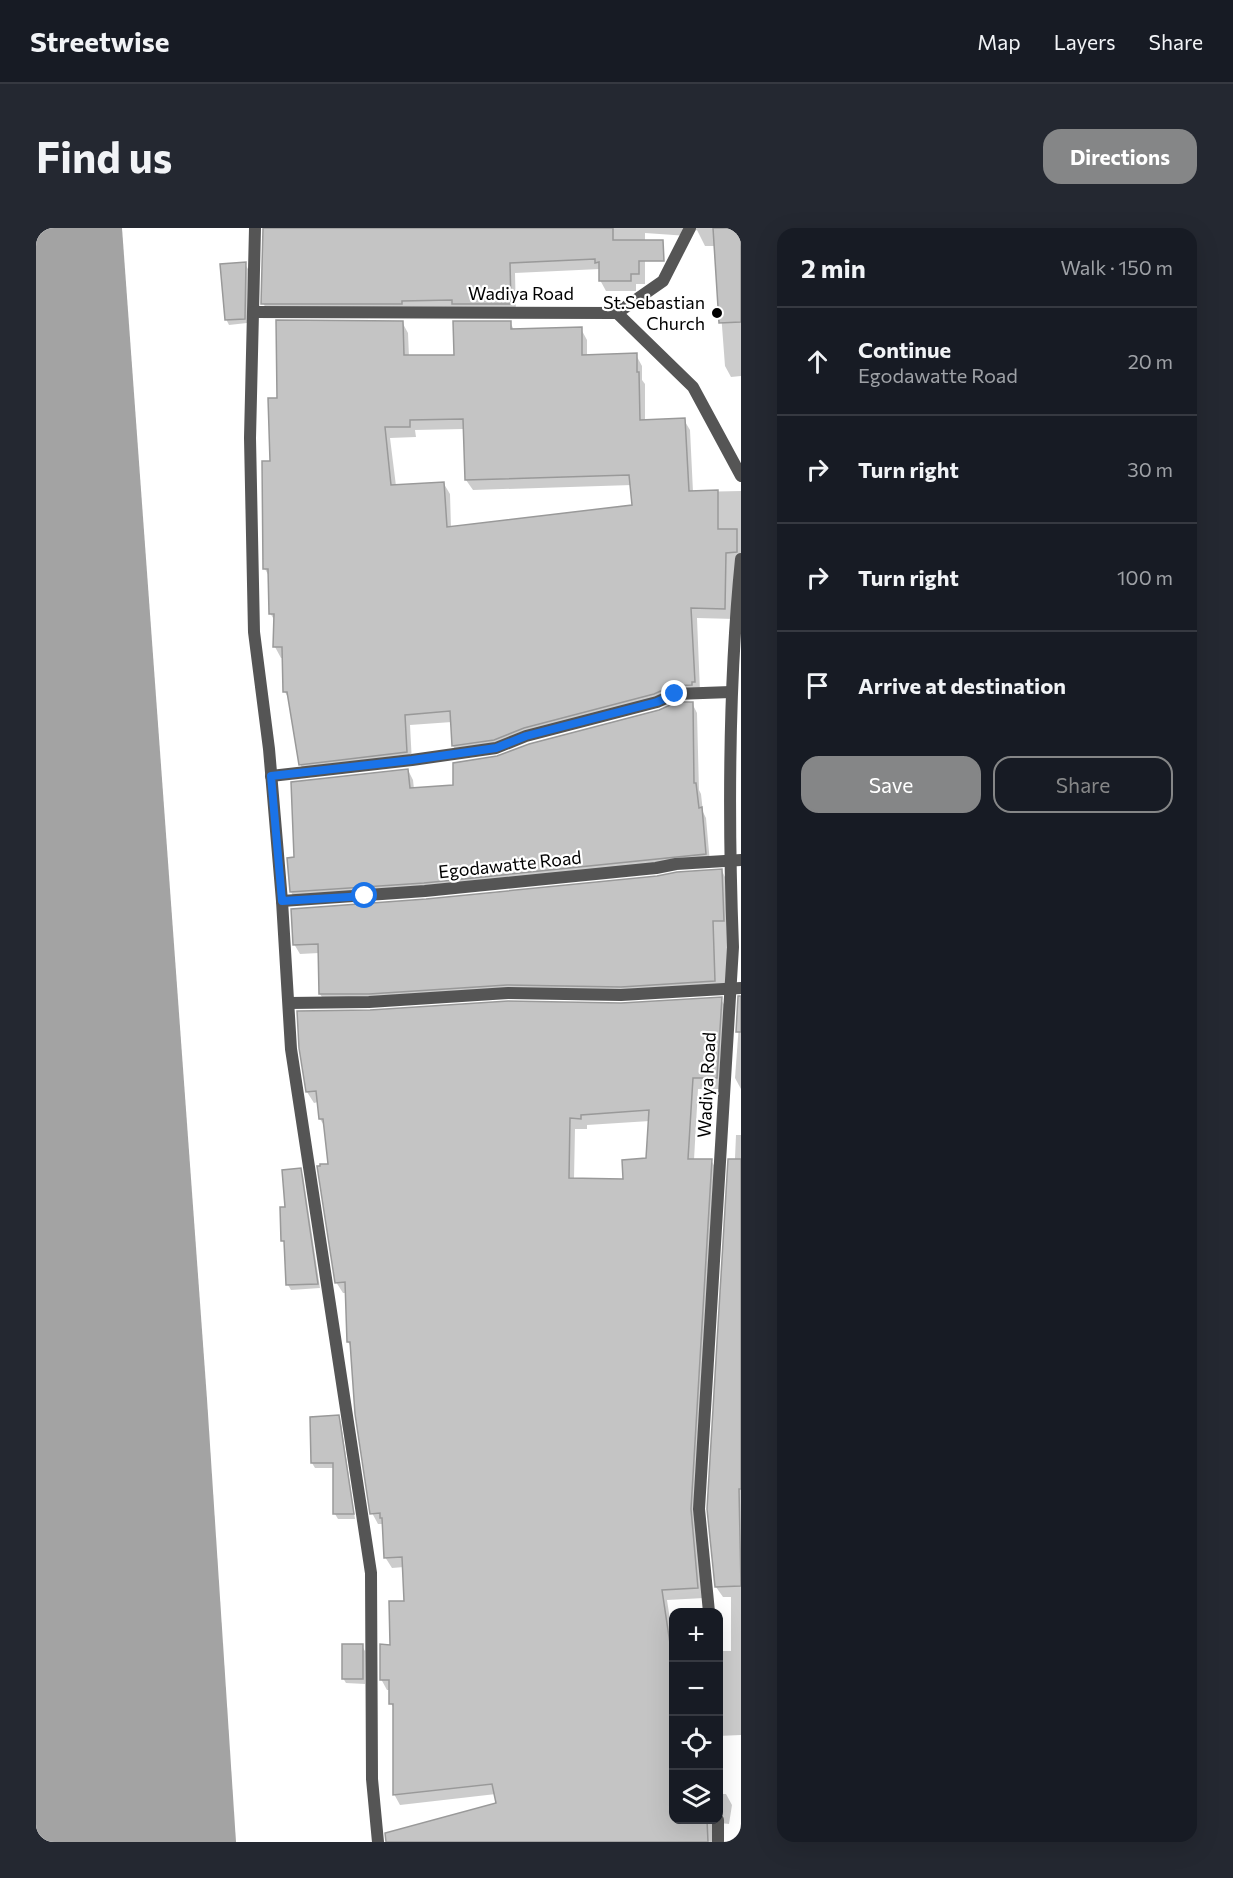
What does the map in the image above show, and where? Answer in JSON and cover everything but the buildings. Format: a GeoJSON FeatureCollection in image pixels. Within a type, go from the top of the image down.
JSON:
{"type":"FeatureCollection","features":[{"type":"Feature","properties":{"kind":"street"},"geometry":{"type":"LineString","coordinates":[[255,228],[250,438],[254,632],[271,776],[294,1070],[372,1573],[372,1779],[378,1842]]}},
{"type":"Feature","properties":{"kind":"street"},"geometry":{"type":"LineString","coordinates":[[690,228],[663,281],[617,312],[693,387],[741,476]]}},
{"type":"Feature","properties":{"kind":"street","name":"Wadiya Road"},"geometry":{"type":"LineString","coordinates":[[254,312],[617,312]]}},
{"type":"Feature","properties":{"kind":"street","name":"Wadiya Road"},"geometry":{"type":"LineString","coordinates":[[709,1608],[699,1509],[736,988],[733,947],[736,860],[731,692],[741,559]]}},
{"type":"Feature","properties":{"kind":"street"},"geometry":{"type":"LineString","coordinates":[[271,776],[496,748],[526,736],[657,702],[675,694],[731,692]]}},
{"type":"Feature","properties":{"kind":"street","name":"Egodawatte Road"},"geometry":{"type":"LineString","coordinates":[[282,901],[437,890],[656,868],[676,864],[736,860]]}},
{"type":"Feature","properties":{"kind":"street"},"geometry":{"type":"LineString","coordinates":[[289,1003],[369,1002],[508,993],[621,995],[736,988]]}},
{"type":"Feature","properties":{"kind":"street"},"geometry":{"type":"LineString","coordinates":[[718,1824],[718,1842]]}},
{"type":"Feature","properties":{"kind":"shaded area"},"geometry":{"type":"Polygon","coordinates":[[[36,228],[122,228],[207,1399],[236,1842],[36,1842],[36,228]]]}},
{"type":"Feature","properties":{"kind":"place","name":"St.Sebastian Church"},"geometry":{"type":"Point","coordinates":[717,313]}},
{"type":"Feature","properties":{"kind":"route"},"geometry":{"type":"LineString","coordinates":[[365,896],[282,901],[271,776],[496,748],[526,736],[657,702],[675,694]]}}]}
